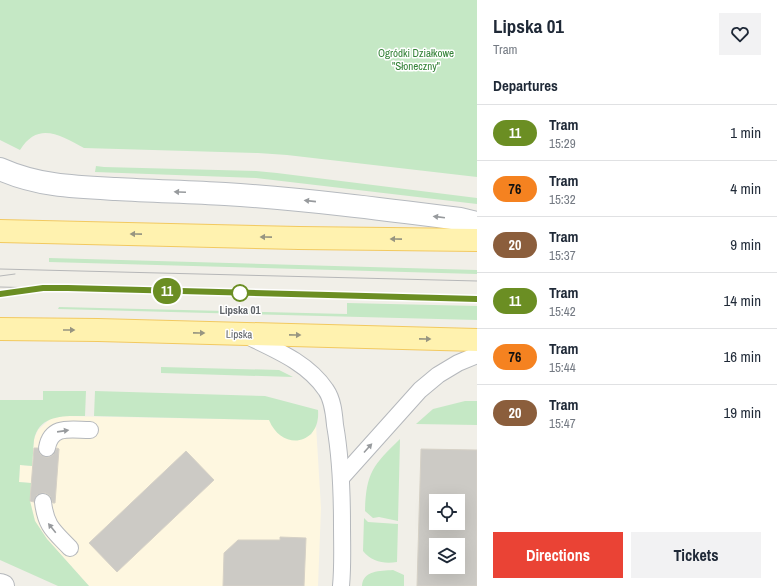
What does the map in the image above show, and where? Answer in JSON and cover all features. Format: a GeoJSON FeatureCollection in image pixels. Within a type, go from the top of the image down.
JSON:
{"type":"FeatureCollection","features":[{"type":"Feature","properties":{"kind":"main road"},"geometry":{"type":"LineString","coordinates":[[0,231],[299,238],[477,240]]}},
{"type":"Feature","properties":{"kind":"main road","name":"Lipska"},"geometry":{"type":"LineString","coordinates":[[0,329],[477,340]]}},
{"type":"Feature","properties":{"kind":"street"},"geometry":{"type":"LineString","coordinates":[[0,169],[33,181],[65,186],[225,194],[290,199],[460,219],[477,223]]}},
{"type":"Feature","properties":{"kind":"lane"},"geometry":{"type":"LineString","coordinates":[[242,334],[273,348],[300,363],[327,391],[332,405],[339,446],[342,477],[341,586]]}},
{"type":"Feature","properties":{"kind":"lane"},"geometry":{"type":"LineString","coordinates":[[342,477],[420,390],[438,375],[458,363],[477,355]]}},
{"type":"Feature","properties":{"kind":"lane"},"geometry":{"type":"LineString","coordinates":[[47,448],[50,437],[60,430],[90,430]]}},
{"type":"Feature","properties":{"kind":"lane"},"geometry":{"type":"LineString","coordinates":[[43,502],[44,516],[48,525],[70,548]]}},
{"type":"Feature","properties":{"kind":"shaded area"},"geometry":{"type":"Polygon","coordinates":[[[55,417],[269,420],[311,435],[316,425],[321,508],[318,586],[89,586],[47,539],[35,521],[30,501],[31,483],[19,482],[20,465],[32,466],[34,439],[38,430],[49,420],[55,417]]]}},
{"type":"Feature","properties":{"kind":"green space","name":"Ogródki Działkowe \"Słoneczny\""},"geometry":{"type":"Polygon","coordinates":[[[0,0],[477,0],[477,177],[287,155],[84,148],[58,135],[50,133],[42,133],[34,136],[27,141],[20,150],[0,140],[0,0]]]}},
{"type":"Feature","properties":{"kind":"green space"},"geometry":{"type":"Polygon","coordinates":[[[96,166],[277,173],[477,198],[477,204],[256,178],[95,172],[96,166]]]}},
{"type":"Feature","properties":{"kind":"green space"},"geometry":{"type":"Polygon","coordinates":[[[49,258],[477,270],[477,274],[49,262],[49,258]]]}},
{"type":"Feature","properties":{"kind":"green space"},"geometry":{"type":"Polygon","coordinates":[[[347,303],[477,306],[477,320],[58,309],[59,307],[347,314],[347,303]]]}},
{"type":"Feature","properties":{"kind":"green space"},"geometry":{"type":"Polygon","coordinates":[[[161,367],[279,370],[293,377],[161,373],[161,367]]]}},
{"type":"Feature","properties":{"kind":"green space"},"geometry":{"type":"Polygon","coordinates":[[[43,391],[86,391],[85,416],[54,418],[41,425],[34,440],[32,466],[20,465],[19,482],[31,483],[30,501],[35,521],[47,539],[89,586],[58,586],[0,560],[0,400],[43,400],[43,391]]]}},
{"type":"Feature","properties":{"kind":"green space"},"geometry":{"type":"Polygon","coordinates":[[[95,391],[265,396],[318,410],[317,422],[313,431],[307,437],[300,440],[291,440],[283,437],[275,430],[269,420],[94,416],[95,391]]]}},
{"type":"Feature","properties":{"kind":"green space"},"geometry":{"type":"Polygon","coordinates":[[[465,401],[477,401],[477,425],[416,424],[433,409],[465,401]]]}},
{"type":"Feature","properties":{"kind":"green space"},"geometry":{"type":"Polygon","coordinates":[[[400,439],[398,521],[379,517],[373,518],[365,511],[369,478],[377,463],[400,439]]]}},
{"type":"Feature","properties":{"kind":"green space"},"geometry":{"type":"Polygon","coordinates":[[[364,518],[368,522],[398,524],[397,562],[387,563],[374,560],[363,551],[364,518]]]}},
{"type":"Feature","properties":{"kind":"green space"},"geometry":{"type":"Polygon","coordinates":[[[393,570],[404,575],[404,586],[362,586],[365,577],[369,574],[378,571],[393,570]]]}},
{"type":"Feature","properties":{"kind":"building"},"geometry":{"type":"Polygon","coordinates":[[[34,448],[38,448],[40,454],[45,457],[53,455],[57,448],[59,449],[55,503],[53,503],[50,496],[46,493],[37,495],[34,502],[30,501],[34,448]]]}},
{"type":"Feature","properties":{"kind":"building"},"geometry":{"type":"Polygon","coordinates":[[[421,449],[477,450],[477,586],[417,586],[421,449]]]}},
{"type":"Feature","properties":{"kind":"building"},"geometry":{"type":"Polygon","coordinates":[[[186,451],[214,480],[117,572],[89,543],[186,451]]]}},
{"type":"Feature","properties":{"kind":"building"},"geometry":{"type":"Polygon","coordinates":[[[280,537],[306,538],[304,586],[223,586],[224,553],[238,540],[280,540],[280,537]]]}},
{"type":"Feature","properties":{"kind":"tram line"},"geometry":{"type":"LineString","coordinates":[[0,269],[477,281]]}},
{"type":"Feature","properties":{"kind":"tram line"},"geometry":{"type":"LineString","coordinates":[[0,276],[15,274]]}},
{"type":"Feature","properties":{"kind":"tram line"},"geometry":{"type":"LineString","coordinates":[[0,287],[477,299]]}},
{"type":"Feature","properties":{"kind":"tram line","name":"11"},"geometry":{"type":"LineString","coordinates":[[0,294],[31,289],[68,288],[477,299]]}},
{"type":"Feature","properties":{"kind":"tram line"},"geometry":{"type":"LineString","coordinates":[[0,294],[20,291]]}},
{"type":"Feature","properties":{"kind":"place","name":"Lipska 01"},"geometry":{"type":"Point","coordinates":[240,293]}}]}
